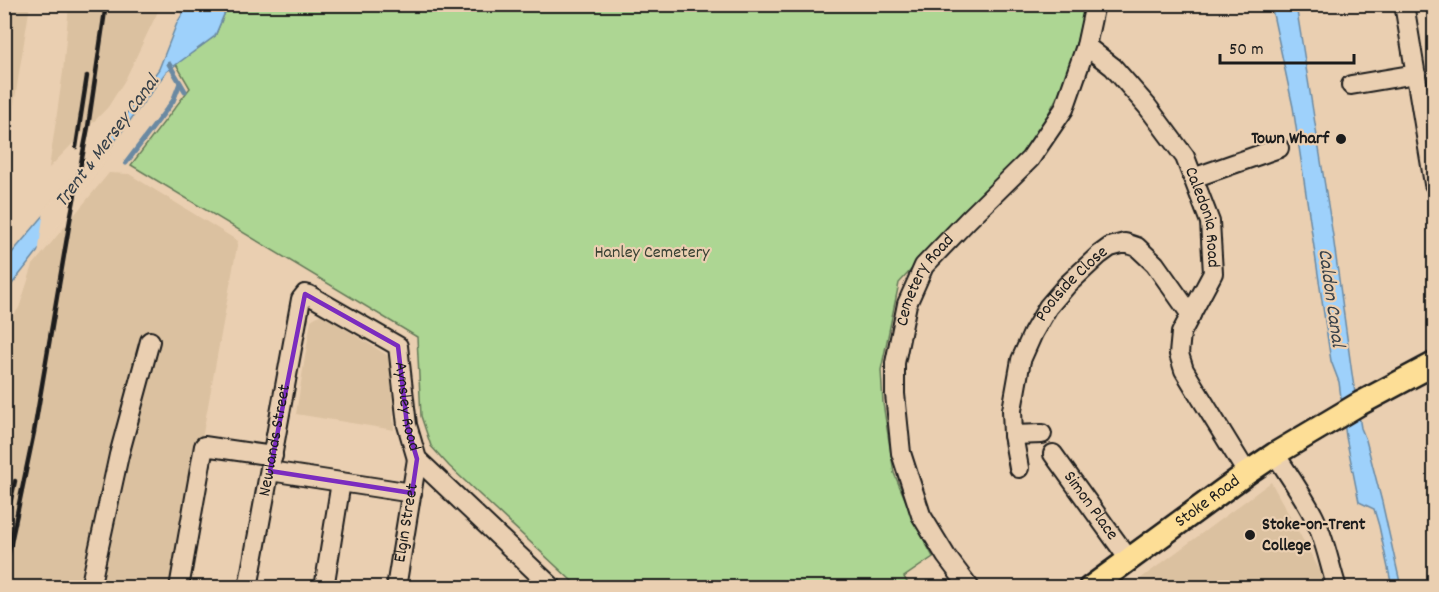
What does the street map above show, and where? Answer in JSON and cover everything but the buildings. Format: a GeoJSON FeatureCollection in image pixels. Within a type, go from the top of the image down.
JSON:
{"type":"FeatureCollection","features":[{"type":"Feature","properties":{"kind":"main road","name":"Stoke Road"},"geometry":{"type":"LineString","coordinates":[[1090,588],[1128,558],[1275,454],[1359,404],[1434,364]]}},
{"type":"Feature","properties":{"kind":"street","name":"Cemetery Road"},"geometry":{"type":"LineString","coordinates":[[970,588],[946,556],[921,515],[901,453],[896,363],[907,304],[924,266],[1030,159],[1064,109],[1086,46],[1095,4]]}},
{"type":"Feature","properties":{"kind":"street"},"geometry":{"type":"LineString","coordinates":[[1404,4],[1434,184]]}},
{"type":"Feature","properties":{"kind":"street","name":"Caledonia Road"},"geometry":{"type":"LineString","coordinates":[[1086,46],[1113,67],[1147,106],[1185,158],[1210,222],[1213,273],[1181,333],[1179,354],[1184,370],[1247,473]]}},
{"type":"Feature","properties":{"kind":"street"},"geometry":{"type":"LineString","coordinates":[[1351,85],[1416,74]]}},
{"type":"Feature","properties":{"kind":"street"},"geometry":{"type":"LineString","coordinates":[[1193,178],[1279,148]]}},
{"type":"Feature","properties":{"kind":"street","name":"Poolside Close"},"geometry":{"type":"LineString","coordinates":[[1019,468],[1013,435],[1012,410],[1021,360],[1048,307],[1067,285],[1110,247],[1125,243],[1137,247],[1155,264],[1191,315]]}},
{"type":"Feature","properties":{"kind":"street","name":"Aynsley Road"},"geometry":{"type":"LineString","coordinates":[[304,294],[398,346],[407,425],[417,459],[549,586]]}},
{"type":"Feature","properties":{"kind":"street","name":"Newlands Street"},"geometry":{"type":"LineString","coordinates":[[248,588],[301,299],[304,294]]}},
{"type":"Feature","properties":{"kind":"street"},"geometry":{"type":"LineString","coordinates":[[90,588],[119,454],[150,341]]}},
{"type":"Feature","properties":{"kind":"street"},"geometry":{"type":"LineString","coordinates":[[1013,435],[1042,434]]}},
{"type":"Feature","properties":{"kind":"street"},"geometry":{"type":"LineString","coordinates":[[179,588],[204,446],[341,482],[412,493]]}},
{"type":"Feature","properties":{"kind":"street","name":"Simon Place"},"geometry":{"type":"LineString","coordinates":[[1053,454],[1128,558]]}},
{"type":"Feature","properties":{"kind":"street"},"geometry":{"type":"LineString","coordinates":[[1275,454],[1313,515],[1324,542],[1337,588]]}},
{"type":"Feature","properties":{"kind":"street","name":"Elgin Street"},"geometry":{"type":"LineString","coordinates":[[396,588],[417,459]]}},
{"type":"Feature","properties":{"kind":"street"},"geometry":{"type":"LineString","coordinates":[[324,588],[341,482]]}},
{"type":"Feature","properties":{"kind":"highlighted area"},"geometry":{"type":"Polygon","coordinates":[[[305,294],[398,346],[407,425],[417,459],[412,493],[270,471],[305,294]]]}},
{"type":"Feature","properties":{"kind":"shaded area"},"geometry":{"type":"Polygon","coordinates":[[[4,5],[30,5],[5,160],[4,5]]]}},
{"type":"Feature","properties":{"kind":"shaded area"},"geometry":{"type":"Polygon","coordinates":[[[69,5],[161,5],[125,80],[108,107],[49,168],[63,72],[69,5]]]}},
{"type":"Feature","properties":{"kind":"shaded area"},"geometry":{"type":"Polygon","coordinates":[[[109,173],[129,174],[238,241],[175,587],[5,588],[5,326],[19,308],[33,265],[109,173]]]}},
{"type":"Feature","properties":{"kind":"shaded area"},"geometry":{"type":"Polygon","coordinates":[[[321,314],[390,357],[394,430],[296,414],[311,320],[321,314]]]}},
{"type":"Feature","properties":{"kind":"shaded area","name":"Stoke-on-Trent College"},"geometry":{"type":"Polygon","coordinates":[[[1271,482],[1329,587],[1128,588],[1271,482]]]}},
{"type":"Feature","properties":{"kind":"green space","name":"Hanley Cemetery"},"geometry":{"type":"Polygon","coordinates":[[[228,5],[1085,5],[1073,58],[1042,126],[1020,158],[949,228],[899,283],[881,370],[883,403],[894,473],[916,525],[933,557],[904,577],[910,587],[577,587],[449,466],[431,446],[421,416],[417,337],[131,165],[190,88],[176,64],[215,36],[228,5]]]}},
{"type":"Feature","properties":{"kind":"water","name":"Trent & Mersey Canal"},"geometry":{"type":"Polygon","coordinates":[[[188,5],[228,5],[215,36],[166,72],[108,150],[41,247],[5,293],[5,261],[103,146],[159,69],[177,23],[188,5]]]}},
{"type":"Feature","properties":{"kind":"water","name":"Caldon Canal"},"geometry":{"type":"Polygon","coordinates":[[[1271,5],[1296,5],[1361,428],[1382,502],[1401,587],[1392,587],[1374,509],[1359,502],[1346,437],[1339,382],[1331,361],[1293,107],[1271,5]]]}},
{"type":"Feature","properties":{"kind":"pier"},"geometry":{"type":"Polygon","coordinates":[[[102,142],[102,148],[111,152],[38,255],[44,210],[102,142]]]}},
{"type":"Feature","properties":{"kind":"waterway"},"geometry":{"type":"LineString","coordinates":[[169,64],[185,91]]}},
{"type":"Feature","properties":{"kind":"waterway"},"geometry":{"type":"LineString","coordinates":[[126,163],[173,101],[180,83]]}},
{"type":"Feature","properties":{"kind":"railway"},"geometry":{"type":"LineString","coordinates":[[4,576],[34,432],[88,127],[106,4]]}},
{"type":"Feature","properties":{"kind":"railway"},"geometry":{"type":"LineString","coordinates":[[76,147],[87,76]]}},
{"type":"Feature","properties":{"kind":"railway"},"geometry":{"type":"LineString","coordinates":[[4,531],[15,481]]}},
{"type":"Feature","properties":{"kind":"place","name":"Town Wharf"},"geometry":{"type":"Point","coordinates":[1341,139]}},
{"type":"Feature","properties":{"kind":"place","name":"Stoke-on-Trent College"},"geometry":{"type":"Point","coordinates":[1250,535]}}]}
